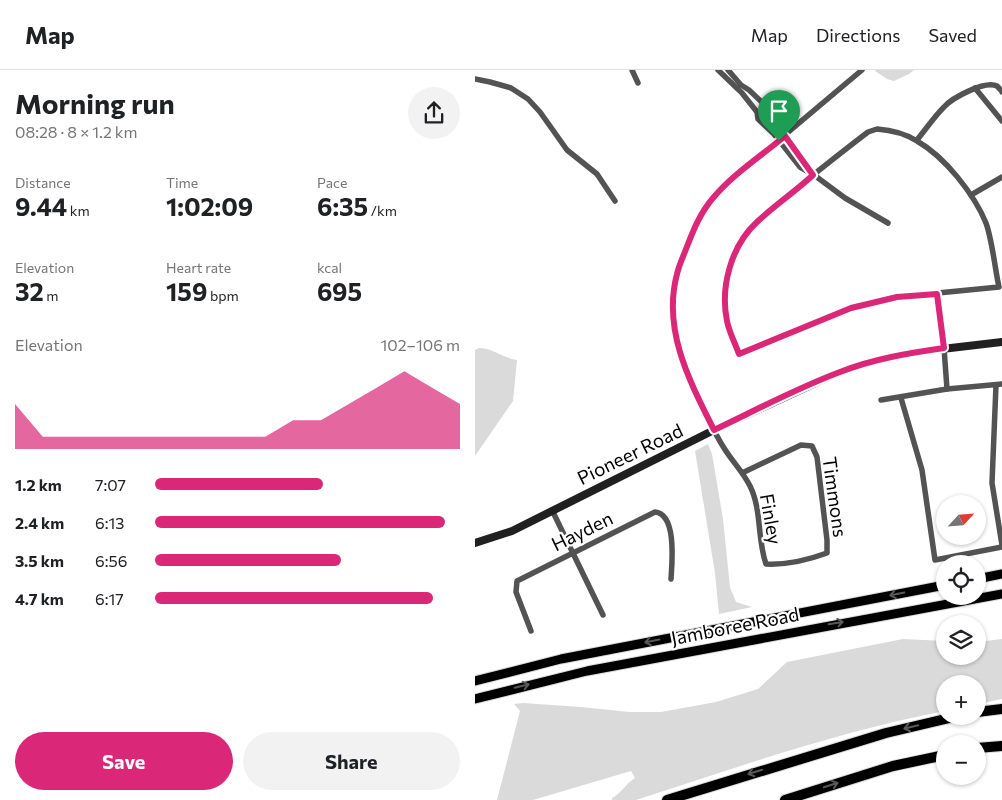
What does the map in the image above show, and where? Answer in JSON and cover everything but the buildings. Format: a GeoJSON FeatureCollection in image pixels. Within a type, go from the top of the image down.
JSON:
{"type":"FeatureCollection","features":[{"type":"Feature","properties":{"kind":"highway"},"geometry":{"type":"LineString","coordinates":[[986,711],[1002,709]]}},
{"type":"Feature","properties":{"kind":"highway"},"geometry":{"type":"LineString","coordinates":[[667,800],[886,733],[936,721]]}},
{"type":"Feature","properties":{"kind":"highway"},"geometry":{"type":"LineString","coordinates":[[986,747],[1002,746]]}},
{"type":"Feature","properties":{"kind":"highway"},"geometry":{"type":"LineString","coordinates":[[785,800],[893,766],[936,757]]}},
{"type":"Feature","properties":{"kind":"main road"},"geometry":{"type":"LineString","coordinates":[[986,577],[1002,574]]}},
{"type":"Feature","properties":{"kind":"main road","name":"Jamboree Road"},"geometry":{"type":"LineString","coordinates":[[475,681],[561,659],[936,587]]}},
{"type":"Feature","properties":{"kind":"main road","name":"Jamboree Road"},"geometry":{"type":"LineString","coordinates":[[475,699],[587,671],[1002,594]]}},
{"type":"Feature","properties":{"kind":"street"},"geometry":{"type":"LineString","coordinates":[[633,70],[638,83]]}},
{"type":"Feature","properties":{"kind":"street"},"geometry":{"type":"LineString","coordinates":[[718,70],[742,93],[757,112],[758,118],[766,125],[801,168],[845,198],[888,223]]}},
{"type":"Feature","properties":{"kind":"street"},"geometry":{"type":"LineString","coordinates":[[728,70],[734,79],[770,110],[773,121],[813,175]]}},
{"type":"Feature","properties":{"kind":"street","name":"Finley"},"geometry":{"type":"LineString","coordinates":[[766,564],[762,554],[755,498],[743,473],[724,448],[714,430],[690,381],[678,347],[673,317],[677,274],[699,218],[712,199],[729,182],[862,70]]}},
{"type":"Feature","properties":{"kind":"street"},"geometry":{"type":"LineString","coordinates":[[475,79],[511,88],[528,99],[540,112],[567,150],[597,174],[615,201]]}},
{"type":"Feature","properties":{"kind":"street"},"geometry":{"type":"LineString","coordinates":[[917,140],[944,106],[959,96],[975,88],[991,85],[997,86],[1002,92]]}},
{"type":"Feature","properties":{"kind":"street"},"geometry":{"type":"LineString","coordinates":[[975,88],[1002,121]]}},
{"type":"Feature","properties":{"kind":"street"},"geometry":{"type":"LineString","coordinates":[[877,129],[886,130],[917,140],[939,158],[971,195],[986,224],[999,288],[897,297],[851,308],[739,354],[727,322],[724,296],[731,263],[743,238],[755,223],[868,132],[877,129]]}},
{"type":"Feature","properties":{"kind":"street"},"geometry":{"type":"LineString","coordinates":[[971,195],[1002,177]]}},
{"type":"Feature","properties":{"kind":"street"},"geometry":{"type":"LineString","coordinates":[[937,294],[947,389]]}},
{"type":"Feature","properties":{"kind":"street","name":"Pioneer Road"},"geometry":{"type":"LineString","coordinates":[[475,543],[512,531],[714,430],[839,372],[873,361],[908,353],[1002,342]]}},
{"type":"Feature","properties":{"kind":"street"},"geometry":{"type":"LineString","coordinates":[[881,400],[947,389],[999,384],[992,483],[1002,546],[935,560],[922,470],[901,398]]}},
{"type":"Feature","properties":{"kind":"street","name":"Timmons"},"geometry":{"type":"LineString","coordinates":[[743,473],[801,445],[812,446],[817,457],[827,553],[817,557],[778,565],[766,564]]}},
{"type":"Feature","properties":{"kind":"street"},"geometry":{"type":"LineString","coordinates":[[552,510],[603,615]]}},
{"type":"Feature","properties":{"kind":"street","name":"Hayden"},"geometry":{"type":"LineString","coordinates":[[531,631],[516,592],[515,584],[522,577],[657,512],[663,515],[669,524],[671,579]]}},
{"type":"Feature","properties":{"kind":"shaded area"},"geometry":{"type":"Polygon","coordinates":[[[876,70],[914,70],[894,81],[887,79],[876,70]]]}},
{"type":"Feature","properties":{"kind":"shaded area"},"geometry":{"type":"Polygon","coordinates":[[[479,348],[517,360],[513,401],[475,456],[475,350],[479,348]]]}},
{"type":"Feature","properties":{"kind":"shaded area"},"geometry":{"type":"Polygon","coordinates":[[[708,444],[712,454],[723,519],[730,587],[736,602],[752,607],[719,614],[715,573],[695,451],[708,444]]]}},
{"type":"Feature","properties":{"kind":"shaded area"},"geometry":{"type":"Polygon","coordinates":[[[903,639],[936,641],[936,665],[986,665],[986,641],[1002,639],[1002,699],[986,702],[986,675],[936,675],[936,713],[828,739],[636,800],[612,800],[635,778],[631,771],[533,800],[497,800],[520,711],[514,704],[581,707],[629,712],[661,712],[716,702],[758,689],[787,662],[903,639]]]}},
{"type":"Feature","properties":{"kind":"route"},"geometry":{"type":"LineString","coordinates":[[785,136],[806,162],[813,175],[755,223],[743,238],[731,263],[724,296],[727,322],[739,354],[851,308],[897,297],[937,294],[944,348],[908,353],[873,361],[839,372],[714,430],[690,381],[678,347],[673,317],[677,274],[699,218],[712,199],[729,182],[779,141],[785,136]]}}]}
